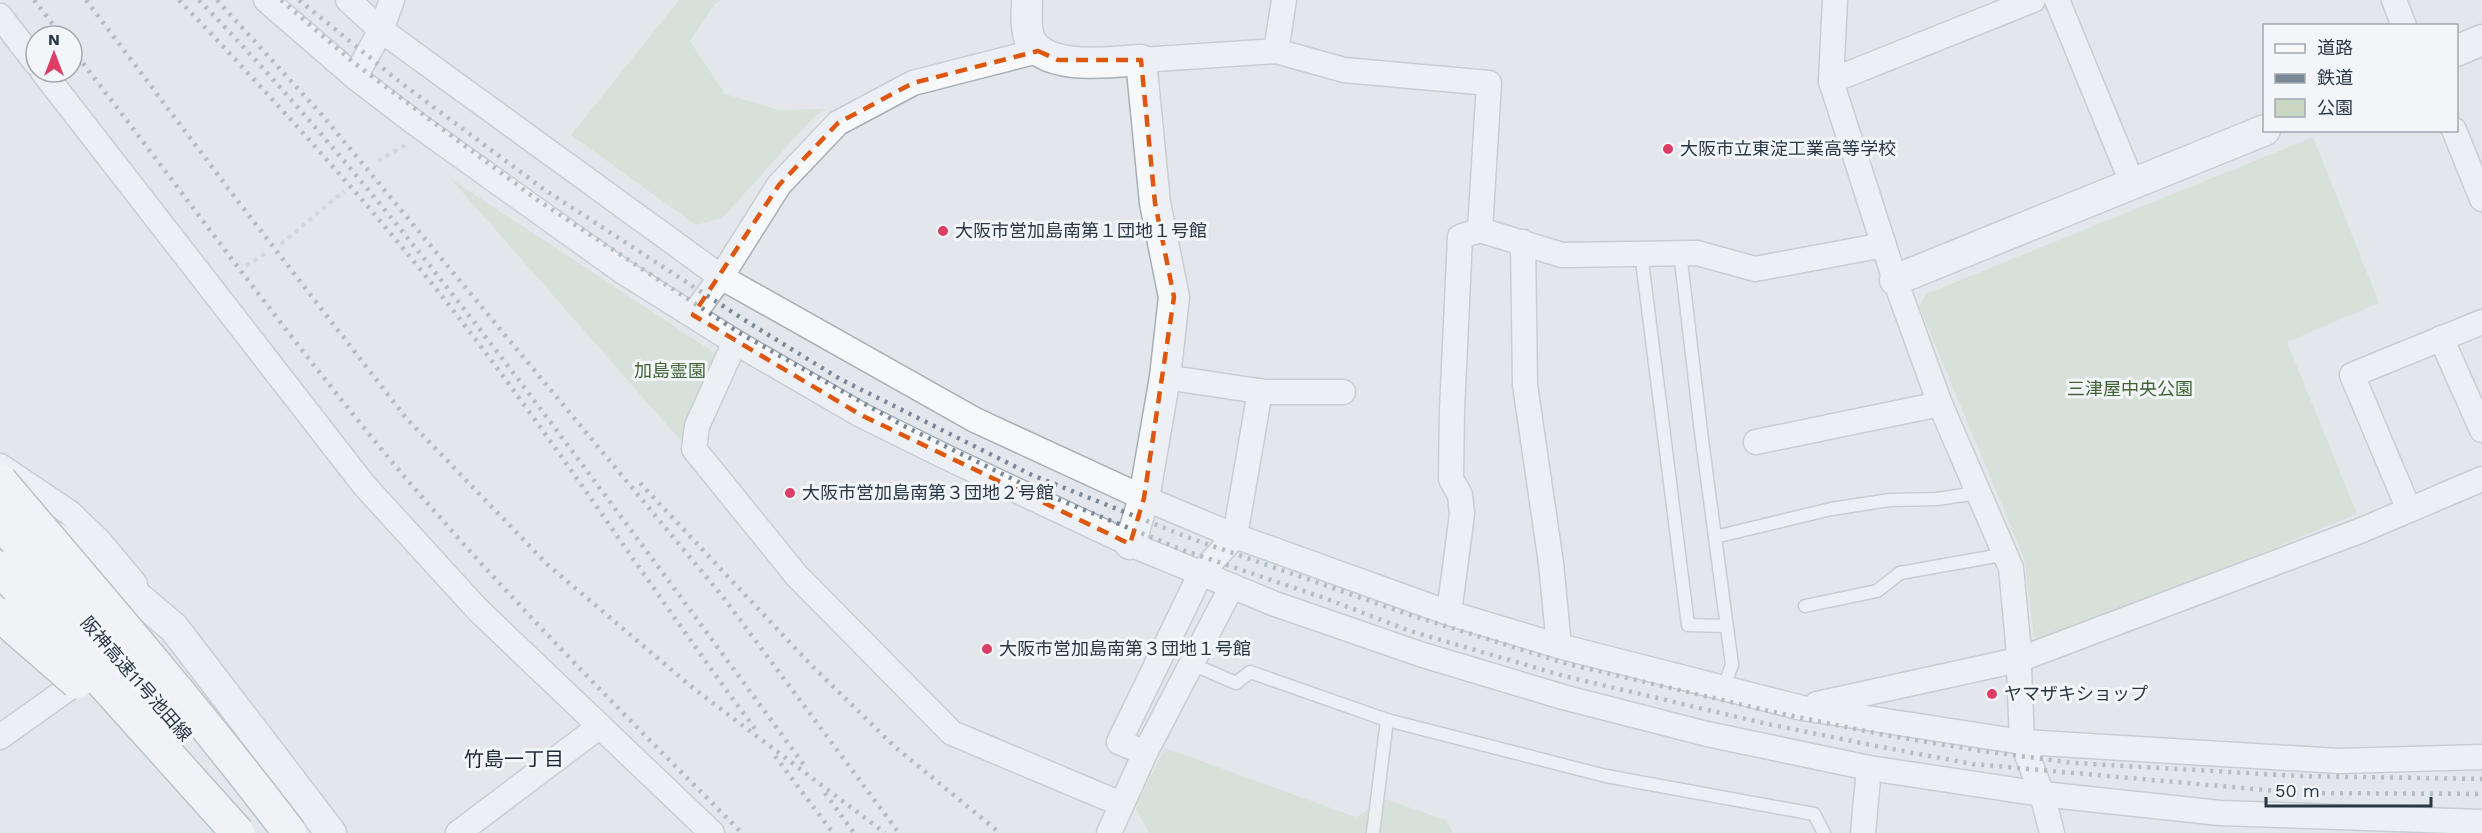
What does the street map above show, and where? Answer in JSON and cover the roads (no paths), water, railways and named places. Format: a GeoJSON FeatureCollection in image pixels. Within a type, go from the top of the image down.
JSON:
{"type":"FeatureCollection","features":[{"type":"Feature","properties":{"kind":"highway"},"geometry":{"type":"LineString","coordinates":[[0,481],[240,767],[290,833]]}},
{"type":"Feature","properties":{"kind":"highway","name":"阪神高速11号池田線"},"geometry":{"type":"LineString","coordinates":[[0,522],[212,765],[277,833]]}},
{"type":"Feature","properties":{"kind":"highway","name":"阪神高速11号池田線"},"geometry":{"type":"LineString","coordinates":[[0,570],[234,829]]}},
{"type":"Feature","properties":{"kind":"highway"},"geometry":{"type":"LineString","coordinates":[[0,615],[63,669],[234,829]]}},
{"type":"Feature","properties":{"kind":"street"},"geometry":{"type":"LineString","coordinates":[[266,0],[355,77],[414,123],[612,265],[735,342],[861,415],[1130,544],[1275,604],[1423,656],[1563,697],[1707,734],[1869,768],[2042,794],[2220,813],[2482,822]]}},
{"type":"Feature","properties":{"kind":"street"},"geometry":{"type":"LineString","coordinates":[[348,0],[381,30],[721,277],[975,420],[1144,498],[1234,536],[1449,613],[1559,646],[1802,708],[2022,742],[2339,761],[2482,757]]}},
{"type":"Feature","properties":{"kind":"street"},"geometry":{"type":"LineString","coordinates":[[355,77],[381,30],[392,0]]}},
{"type":"Feature","properties":{"kind":"street"},"geometry":{"type":"LineString","coordinates":[[1027,0],[1029,38],[1038,51],[1058,60],[1099,63],[1276,51],[1344,70],[1489,83],[1480,230]]}},
{"type":"Feature","properties":{"kind":"street"},"geometry":{"type":"LineString","coordinates":[[1276,51],[1284,0]]}},
{"type":"Feature","properties":{"kind":"street"},"geometry":{"type":"LineString","coordinates":[[1835,0],[1831,81],[1895,280],[1940,404],[1977,493],[2007,554],[2011,568],[2022,742],[2042,794],[2052,833]]}},
{"type":"Feature","properties":{"kind":"street"},"geometry":{"type":"LineString","coordinates":[[1831,81],[2033,0]]}},
{"type":"Feature","properties":{"kind":"street"},"geometry":{"type":"LineString","coordinates":[[2057,0],[2133,185]]}},
{"type":"Feature","properties":{"kind":"street"},"geometry":{"type":"LineString","coordinates":[[2394,0],[2403,24]]}},
{"type":"Feature","properties":{"kind":"street"},"geometry":{"type":"LineString","coordinates":[[0,16],[24,47]]}},
{"type":"Feature","properties":{"kind":"street"},"geometry":{"type":"LineString","coordinates":[[2458,51],[2482,40]]}},
{"type":"Feature","properties":{"kind":"street"},"geometry":{"type":"LineString","coordinates":[[693,315],[721,277],[779,185],[838,123],[913,83],[1038,51]]}},
{"type":"Feature","properties":{"kind":"street"},"geometry":{"type":"LineString","coordinates":[[1130,544],[1144,498],[1165,377],[1174,297],[1155,203],[1141,60]]}},
{"type":"Feature","properties":{"kind":"street"},"geometry":{"type":"LineString","coordinates":[[52,84],[364,485],[478,610],[712,833]]}},
{"type":"Feature","properties":{"kind":"street"},"geometry":{"type":"LineString","coordinates":[[1895,280],[2263,131]]}},
{"type":"Feature","properties":{"kind":"street"},"geometry":{"type":"LineString","coordinates":[[2455,132],[2482,199]]}},
{"type":"Feature","properties":{"kind":"street"},"geometry":{"type":"LineString","coordinates":[[1449,613],[1462,514],[1460,495],[1451,479],[1460,237],[1480,230],[1562,255],[1697,253],[1755,269],[1884,245]]}},
{"type":"Feature","properties":{"kind":"street"},"geometry":{"type":"LineString","coordinates":[[1523,242],[1525,385],[1551,563],[1559,646]]}},
{"type":"Feature","properties":{"kind":"street"},"geometry":{"type":"LineString","coordinates":[[2409,510],[2352,375],[2482,322]]}},
{"type":"Feature","properties":{"kind":"street"},"geometry":{"type":"LineString","coordinates":[[2441,338],[2482,430]]}},
{"type":"Feature","properties":{"kind":"street"},"geometry":{"type":"LineString","coordinates":[[735,342],[697,426],[694,449],[796,576],[952,733],[1121,804]]}},
{"type":"Feature","properties":{"kind":"street"},"geometry":{"type":"LineString","coordinates":[[1165,377],[1260,391],[1343,392]]}},
{"type":"Feature","properties":{"kind":"street"},"geometry":{"type":"LineString","coordinates":[[1145,753],[1119,742],[1201,573],[1234,536],[1260,391]]}},
{"type":"Feature","properties":{"kind":"street"},"geometry":{"type":"LineString","coordinates":[[1755,442],[1940,404]]}},
{"type":"Feature","properties":{"kind":"street"},"geometry":{"type":"LineString","coordinates":[[0,466],[70,513],[99,541],[174,628],[331,833]]}},
{"type":"Feature","properties":{"kind":"street"},"geometry":{"type":"LineString","coordinates":[[1802,708],[2018,660],[2409,510],[2482,479]]}},
{"type":"Feature","properties":{"kind":"street"},"geometry":{"type":"LineString","coordinates":[[0,507],[63,541],[114,577],[174,628]]}},
{"type":"Feature","properties":{"kind":"street"},"geometry":{"type":"LineString","coordinates":[[0,570],[122,602],[174,628]]}},
{"type":"Feature","properties":{"kind":"street"},"geometry":{"type":"LineString","coordinates":[[1109,833],[1145,753],[1232,586]]}},
{"type":"Feature","properties":{"kind":"street"},"geometry":{"type":"LineString","coordinates":[[0,737],[105,662],[174,628]]}},
{"type":"Feature","properties":{"kind":"street"},"geometry":{"type":"LineString","coordinates":[[1161,659],[1190,667]]}},
{"type":"Feature","properties":{"kind":"street"},"geometry":{"type":"LineString","coordinates":[[458,833],[600,726]]}},
{"type":"Feature","properties":{"kind":"street"},"geometry":{"type":"LineString","coordinates":[[1863,833],[1869,768]]}},
{"type":"Feature","properties":{"kind":"lane"},"geometry":{"type":"LineString","coordinates":[[1680,252],[1732,665],[1723,688]]}},
{"type":"Feature","properties":{"kind":"lane"},"geometry":{"type":"LineString","coordinates":[[1641,253],[1688,625],[1726,626]]}},
{"type":"Feature","properties":{"kind":"lane"},"geometry":{"type":"LineString","coordinates":[[1715,537],[1831,509],[1890,500],[1937,499],[1977,493]]}},
{"type":"Feature","properties":{"kind":"lane"},"geometry":{"type":"LineString","coordinates":[[1804,606],[1877,591],[1900,573],[2007,554]]}},
{"type":"Feature","properties":{"kind":"lane"},"geometry":{"type":"LineString","coordinates":[[1190,667],[1236,683],[1250,672],[1387,720],[1606,776],[1814,814],[1824,833]]}},
{"type":"Feature","properties":{"kind":"lane"},"geometry":{"type":"LineString","coordinates":[[1373,833],[1387,720]]}},
{"type":"Feature","properties":{"kind":"railway"},"geometry":{"type":"LineString","coordinates":[[34,0],[53,24]]}},
{"type":"Feature","properties":{"kind":"railway"},"geometry":{"type":"LineString","coordinates":[[86,0],[406,418],[548,565],[693,688],[885,833]]}},
{"type":"Feature","properties":{"kind":"railway"},"geometry":{"type":"LineString","coordinates":[[179,0],[326,159],[457,315],[544,432],[756,730]]}},
{"type":"Feature","properties":{"kind":"railway"},"geometry":{"type":"LineString","coordinates":[[199,0],[252,56],[353,172],[498,352],[807,769]]}},
{"type":"Feature","properties":{"kind":"railway"},"geometry":{"type":"LineString","coordinates":[[217,0],[322,115],[723,597],[899,833]]}},
{"type":"Feature","properties":{"kind":"railway"},"geometry":{"type":"LineString","coordinates":[[281,0],[353,62],[536,199],[738,332],[902,425],[1035,490],[1183,550],[1327,599],[1410,631],[1564,676],[1763,723],[1876,746],[1973,764],[2299,793],[2482,794]]}},
{"type":"Feature","properties":{"kind":"railway"},"geometry":{"type":"LineString","coordinates":[[299,0],[400,82],[542,188],[746,321],[840,379],[1032,475],[1187,537],[1413,616],[1568,664],[1769,711],[1880,734],[2074,763],[2299,776],[2482,779]]}},
{"type":"Feature","properties":{"kind":"railway"},"geometry":{"type":"LineString","coordinates":[[84,65],[276,317],[403,475],[527,613],[742,833]]}},
{"type":"Feature","properties":{"kind":"railway"},"geometry":{"type":"LineString","coordinates":[[640,483],[812,666],[895,747],[1000,833]]}},
{"type":"Feature","properties":{"kind":"railway"},"geometry":{"type":"LineString","coordinates":[[775,756],[833,833]]}},
{"type":"Feature","properties":{"kind":"railway"},"geometry":{"type":"LineString","coordinates":[[825,793],[854,833]]}},
{"type":"Feature","properties":{"kind":"place","name":"大阪市立東淀工業高等学校"},"geometry":{"type":"Point","coordinates":[1668,149]}},
{"type":"Feature","properties":{"kind":"place","name":"大阪市営加島南第１団地１号館"},"geometry":{"type":"Point","coordinates":[943,231]}},
{"type":"Feature","properties":{"kind":"place","name":"大阪市営加島南第３団地２号館"},"geometry":{"type":"Point","coordinates":[790,493]}},
{"type":"Feature","properties":{"kind":"place","name":"大阪市営加島南第３団地１号館"},"geometry":{"type":"Point","coordinates":[987,649]}},
{"type":"Feature","properties":{"kind":"place","name":"ヤマザキショップ"},"geometry":{"type":"Point","coordinates":[1992,694]}},
{"type":"Feature","properties":{"kind":"district","name":"竹島一丁目"},"geometry":{"type":"Point","coordinates":[514,759]}},
{"type":"Feature","properties":{"kind":"park label","name":"加島霊園"},"geometry":{"type":"Point","coordinates":[670,371]}},
{"type":"Feature","properties":{"kind":"park label","name":"三津屋中央公園"},"geometry":{"type":"Point","coordinates":[2130,389]}}]}
